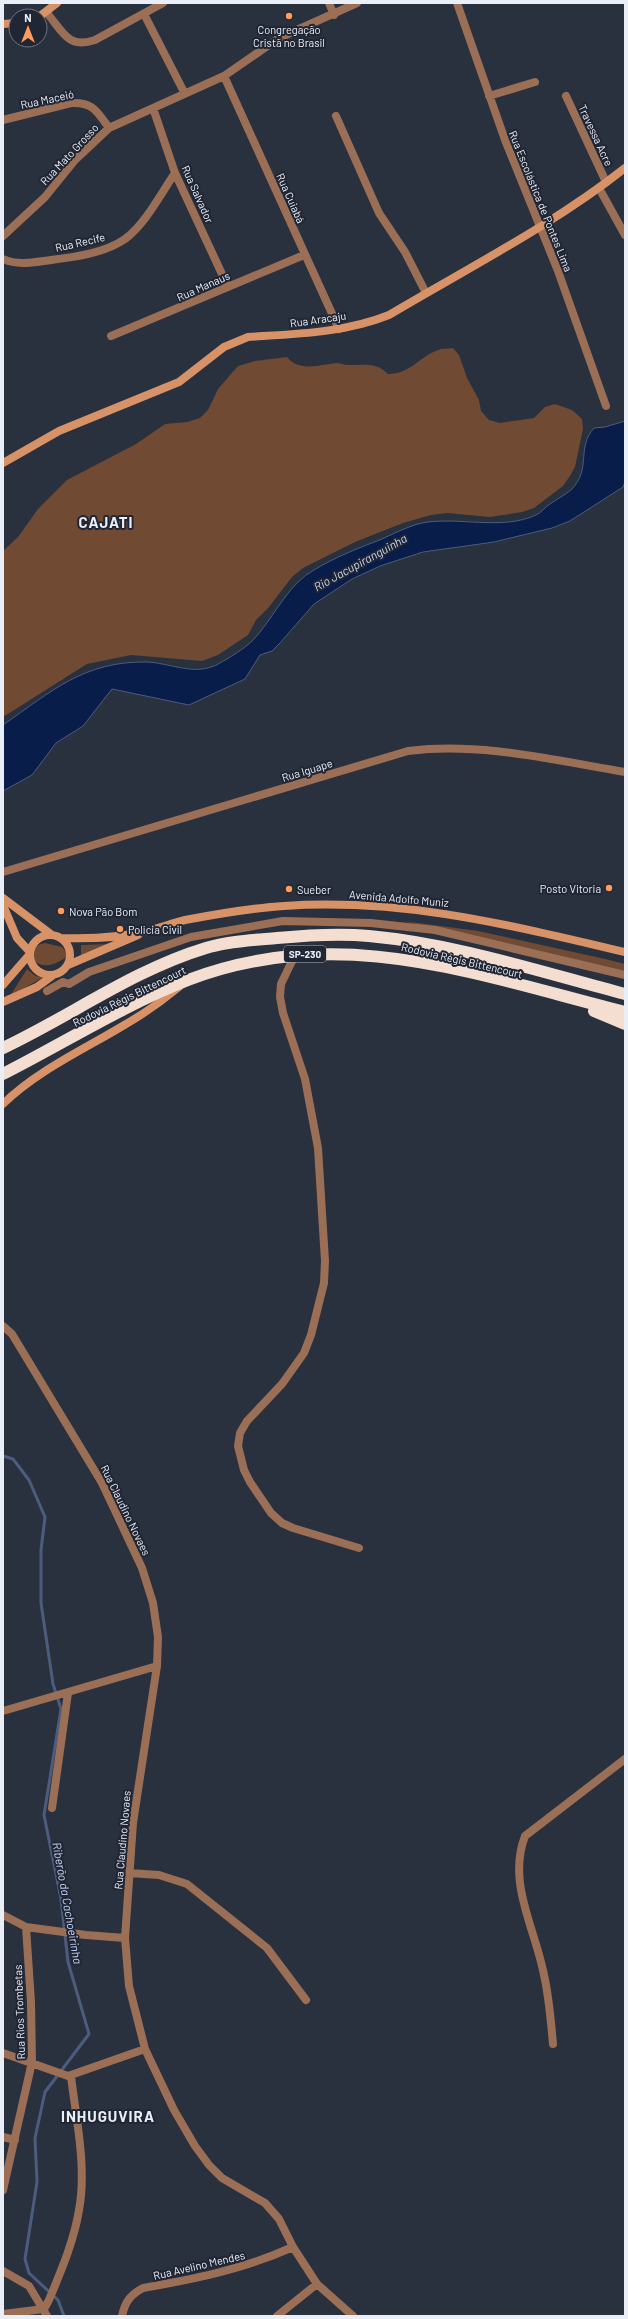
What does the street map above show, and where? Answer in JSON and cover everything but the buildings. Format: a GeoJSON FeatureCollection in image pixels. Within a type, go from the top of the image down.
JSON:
{"type":"FeatureCollection","features":[{"type":"Feature","properties":{"kind":"highway","name":"Rodovia Régis Bittencourt"},"geometry":{"type":"LineString","coordinates":[[3,1048],[42,1029],[158,966],[207,948],[286,937],[314,935],[369,936],[436,946],[625,994]]}},
{"type":"Feature","properties":{"kind":"highway","name":"Rodovia Régis Bittencourt"},"geometry":{"type":"LineString","coordinates":[[3,1074],[120,1012],[187,981],[264,959],[295,955],[329,953],[390,957],[450,968],[625,1012]]}},
{"type":"Feature","properties":{"kind":"highway"},"geometry":{"type":"LineString","coordinates":[[560,996],[625,1024]]}},
{"type":"Feature","properties":{"kind":"street"},"geometry":{"type":"LineString","coordinates":[[48,11],[57,3]]}},
{"type":"Feature","properties":{"kind":"street"},"geometry":{"type":"LineString","coordinates":[[48,19],[70,40],[76,43],[84,43],[144,14],[163,3]]}},
{"type":"Feature","properties":{"kind":"street"},"geometry":{"type":"LineString","coordinates":[[330,3],[334,15]]}},
{"type":"Feature","properties":{"kind":"street","name":"Rua Mato Grosso"},"geometry":{"type":"LineString","coordinates":[[3,236],[45,197],[75,160],[109,128],[184,92],[224,76],[279,38],[334,15],[357,3]]}},
{"type":"Feature","properties":{"kind":"street","name":"Rua Escolástica de Pontes Lima"},"geometry":{"type":"LineString","coordinates":[[457,3],[505,140],[540,226],[606,406]]}},
{"type":"Feature","properties":{"kind":"street"},"geometry":{"type":"LineString","coordinates":[[144,14],[184,92]]}},
{"type":"Feature","properties":{"kind":"street","name":"Rua Cuiabá"},"geometry":{"type":"LineString","coordinates":[[224,76],[304,255],[339,329]]}},
{"type":"Feature","properties":{"kind":"street"},"geometry":{"type":"LineString","coordinates":[[490,96],[535,82]]}},
{"type":"Feature","properties":{"kind":"street","name":"Travessa Acre"},"geometry":{"type":"LineString","coordinates":[[566,96],[606,182]]}},
{"type":"Feature","properties":{"kind":"street","name":"Rua Maceió"},"geometry":{"type":"LineString","coordinates":[[3,120],[71,103],[83,103],[92,106],[109,128]]}},
{"type":"Feature","properties":{"kind":"street","name":"Rua Salvador"},"geometry":{"type":"LineString","coordinates":[[153,108],[175,173],[228,287]]}},
{"type":"Feature","properties":{"kind":"street"},"geometry":{"type":"LineString","coordinates":[[336,116],[379,213],[405,252],[426,293]]}},
{"type":"Feature","properties":{"kind":"street","name":"Rua Aracaju"},"geometry":{"type":"LineString","coordinates":[[3,463],[59,431],[179,382],[224,347],[240,339],[248,337],[309,334],[339,329],[389,315],[540,226],[599,188],[625,168]]}},
{"type":"Feature","properties":{"kind":"street","name":"Rua Recife"},"geometry":{"type":"LineString","coordinates":[[3,260],[27,263],[87,253],[113,246],[134,229],[175,173]]}},
{"type":"Feature","properties":{"kind":"street"},"geometry":{"type":"LineString","coordinates":[[599,188],[625,235]]}},
{"type":"Feature","properties":{"kind":"street","name":"Rua Manaus"},"geometry":{"type":"LineString","coordinates":[[111,336],[304,255]]}},
{"type":"Feature","properties":{"kind":"street","name":"Rua Iguape"},"geometry":{"type":"LineString","coordinates":[[3,872],[408,751],[462,747],[519,754],[625,772]]}},
{"type":"Feature","properties":{"kind":"street"},"geometry":{"type":"LineString","coordinates":[[3,898],[56,936],[69,950],[68,965]]}},
{"type":"Feature","properties":{"kind":"street"},"geometry":{"type":"LineString","coordinates":[[3,905],[17,938],[29,953],[31,964],[43,975],[52,976]]}},
{"type":"Feature","properties":{"kind":"street","name":"Avenida Adolfo Muniz"},"geometry":{"type":"LineString","coordinates":[[146,932],[184,920],[282,906],[370,905],[449,913],[502,923],[625,952]]}},
{"type":"Feature","properties":{"kind":"street"},"geometry":{"type":"LineString","coordinates":[[46,991],[63,982],[69,984],[89,972],[191,937],[283,921],[371,923],[435,930],[625,975]]}},
{"type":"Feature","properties":{"kind":"street"},"geometry":{"type":"LineString","coordinates":[[3,985],[29,953],[37,939],[56,936],[107,937],[146,932]]}},
{"type":"Feature","properties":{"kind":"street"},"geometry":{"type":"LineString","coordinates":[[3,1002],[37,987],[52,976],[64,970],[68,965],[146,932]]}},
{"type":"Feature","properties":{"kind":"street"},"geometry":{"type":"LineString","coordinates":[[295,955],[281,984],[280,997],[283,1013],[305,1079],[318,1148],[325,1261],[324,1283],[311,1336],[304,1353],[282,1384],[247,1421],[240,1433],[238,1446],[244,1470],[250,1482],[271,1513],[282,1523],[299,1530],[359,1548]]}},
{"type":"Feature","properties":{"kind":"street"},"geometry":{"type":"LineString","coordinates":[[3,1104],[15,1092],[39,1075],[152,1008],[187,981]]}},
{"type":"Feature","properties":{"kind":"street","name":"Rua Claudino Novaes"},"geometry":{"type":"LineString","coordinates":[[3,1326],[12,1334],[102,1483],[142,1568],[153,1603],[158,1637],[157,1666],[133,1823],[125,1938],[129,1986],[145,2049],[174,2110],[195,2146],[222,2178],[265,2203],[279,2219],[293,2248],[317,2284],[353,2316]]}},
{"type":"Feature","properties":{"kind":"street"},"geometry":{"type":"LineString","coordinates":[[3,1710],[65,1694],[157,1666]]}},
{"type":"Feature","properties":{"kind":"street"},"geometry":{"type":"LineString","coordinates":[[52,1808],[65,1694]]}},
{"type":"Feature","properties":{"kind":"street"},"geometry":{"type":"LineString","coordinates":[[553,2044],[544,1974],[521,1892],[517,1871],[519,1852],[525,1836],[625,1759]]}},
{"type":"Feature","properties":{"kind":"street"},"geometry":{"type":"LineString","coordinates":[[129,1873],[159,1875],[187,1884],[267,1948],[306,2000]]}},
{"type":"Feature","properties":{"kind":"street"},"geometry":{"type":"LineString","coordinates":[[3,1915],[26,1927],[125,1938]]}},
{"type":"Feature","properties":{"kind":"street","name":"Rua Rios Trombetas"},"geometry":{"type":"LineString","coordinates":[[3,2190],[32,2062],[31,2002],[26,1927]]}},
{"type":"Feature","properties":{"kind":"street"},"geometry":{"type":"LineString","coordinates":[[3,2053],[68,2076],[145,2049]]}},
{"type":"Feature","properties":{"kind":"street"},"geometry":{"type":"LineString","coordinates":[[45,2313],[73,2239],[80,2210],[82,2185],[68,2076]]}},
{"type":"Feature","properties":{"kind":"street"},"geometry":{"type":"LineString","coordinates":[[3,2137],[15,2140]]}},
{"type":"Feature","properties":{"kind":"street","name":"Rua Avelino Mendes"},"geometry":{"type":"LineString","coordinates":[[122,2316],[127,2301],[133,2294],[143,2288],[236,2269],[262,2261],[293,2248]]}},
{"type":"Feature","properties":{"kind":"street"},"geometry":{"type":"LineString","coordinates":[[3,2271],[29,2286],[45,2313]]}},
{"type":"Feature","properties":{"kind":"street"},"geometry":{"type":"LineString","coordinates":[[277,2316],[317,2284]]}},
{"type":"Feature","properties":{"kind":"street"},"geometry":{"type":"LineString","coordinates":[[3,2314],[45,2313]]}},
{"type":"Feature","properties":{"kind":"shaded area"},"geometry":{"type":"Polygon","coordinates":[[[453,348],[459,355],[467,378],[479,400],[481,411],[489,420],[500,423],[534,418],[545,407],[555,404],[572,410],[582,419],[583,429],[575,467],[563,486],[534,508],[522,512],[490,517],[447,513],[431,515],[403,523],[355,542],[303,568],[292,577],[269,607],[256,620],[248,635],[218,655],[202,661],[131,655],[87,664],[3,717],[3,551],[18,537],[38,509],[67,480],[136,444],[165,424],[187,422],[200,418],[208,410],[218,389],[238,366],[255,361],[287,357],[297,365],[316,366],[336,363],[346,365],[370,365],[384,370],[388,374],[402,371],[438,350],[453,348]]]}},
{"type":"Feature","properties":{"kind":"shaded area"},"geometry":{"type":"Polygon","coordinates":[[[403,921],[478,931],[605,959],[625,964],[625,971],[403,921]]]}},
{"type":"Feature","properties":{"kind":"shaded area"},"geometry":{"type":"Polygon","coordinates":[[[45,943],[62,947],[69,955],[48,965],[40,964],[34,961],[32,956],[33,951],[37,946],[45,943]]]}},
{"type":"Feature","properties":{"kind":"shaded area"},"geometry":{"type":"Polygon","coordinates":[[[113,944],[81,958],[81,945],[113,944]]]}},
{"type":"Feature","properties":{"kind":"shaded area"},"geometry":{"type":"Polygon","coordinates":[[[27,969],[34,975],[42,978],[10,996],[27,969]]]}},
{"type":"Feature","properties":{"kind":"water","name":"Rio Jacupiranguinha"},"geometry":{"type":"Polygon","coordinates":[[[625,421],[625,482],[623,487],[570,521],[552,528],[494,542],[423,552],[380,566],[352,579],[314,604],[272,651],[260,655],[245,679],[189,705],[112,689],[83,726],[56,743],[32,775],[3,791],[3,725],[53,690],[70,680],[87,673],[105,667],[125,663],[147,662],[187,669],[203,669],[217,665],[245,647],[257,636],[284,598],[305,576],[322,565],[356,549],[422,523],[436,521],[494,523],[509,522],[523,520],[536,515],[571,490],[577,482],[583,466],[586,443],[594,428],[605,427],[625,421]]]}},
{"type":"Feature","properties":{"kind":"waterway","name":"Riberão da Cachoeirinha"},"geometry":{"type":"LineString","coordinates":[[3,1456],[13,1459],[29,1480],[45,1517],[41,1550],[41,1603],[53,1684],[61,1709],[44,1815],[61,1899],[68,1962],[89,2034],[45,2092],[35,2138],[37,2182],[25,2259],[29,2273],[58,2300],[64,2316]]}},
{"type":"Feature","properties":{"kind":"place","name":"Congregação Cristã no Brasil"},"geometry":{"type":"Point","coordinates":[289,16]}},
{"type":"Feature","properties":{"kind":"place","name":"Posto Vitoria"},"geometry":{"type":"Point","coordinates":[609,888]}},
{"type":"Feature","properties":{"kind":"place","name":"Sueber"},"geometry":{"type":"Point","coordinates":[289,889]}},
{"type":"Feature","properties":{"kind":"place","name":"Nova Pão Bom"},"geometry":{"type":"Point","coordinates":[61,911]}},
{"type":"Feature","properties":{"kind":"place","name":"Policia Civil"},"geometry":{"type":"Point","coordinates":[120,929]}},
{"type":"Feature","properties":{"kind":"district","name":"CAJATI"},"geometry":{"type":"Point","coordinates":[106,522]}},
{"type":"Feature","properties":{"kind":"district","name":"INHUGUVIRA"},"geometry":{"type":"Point","coordinates":[108,2116]}}]}
